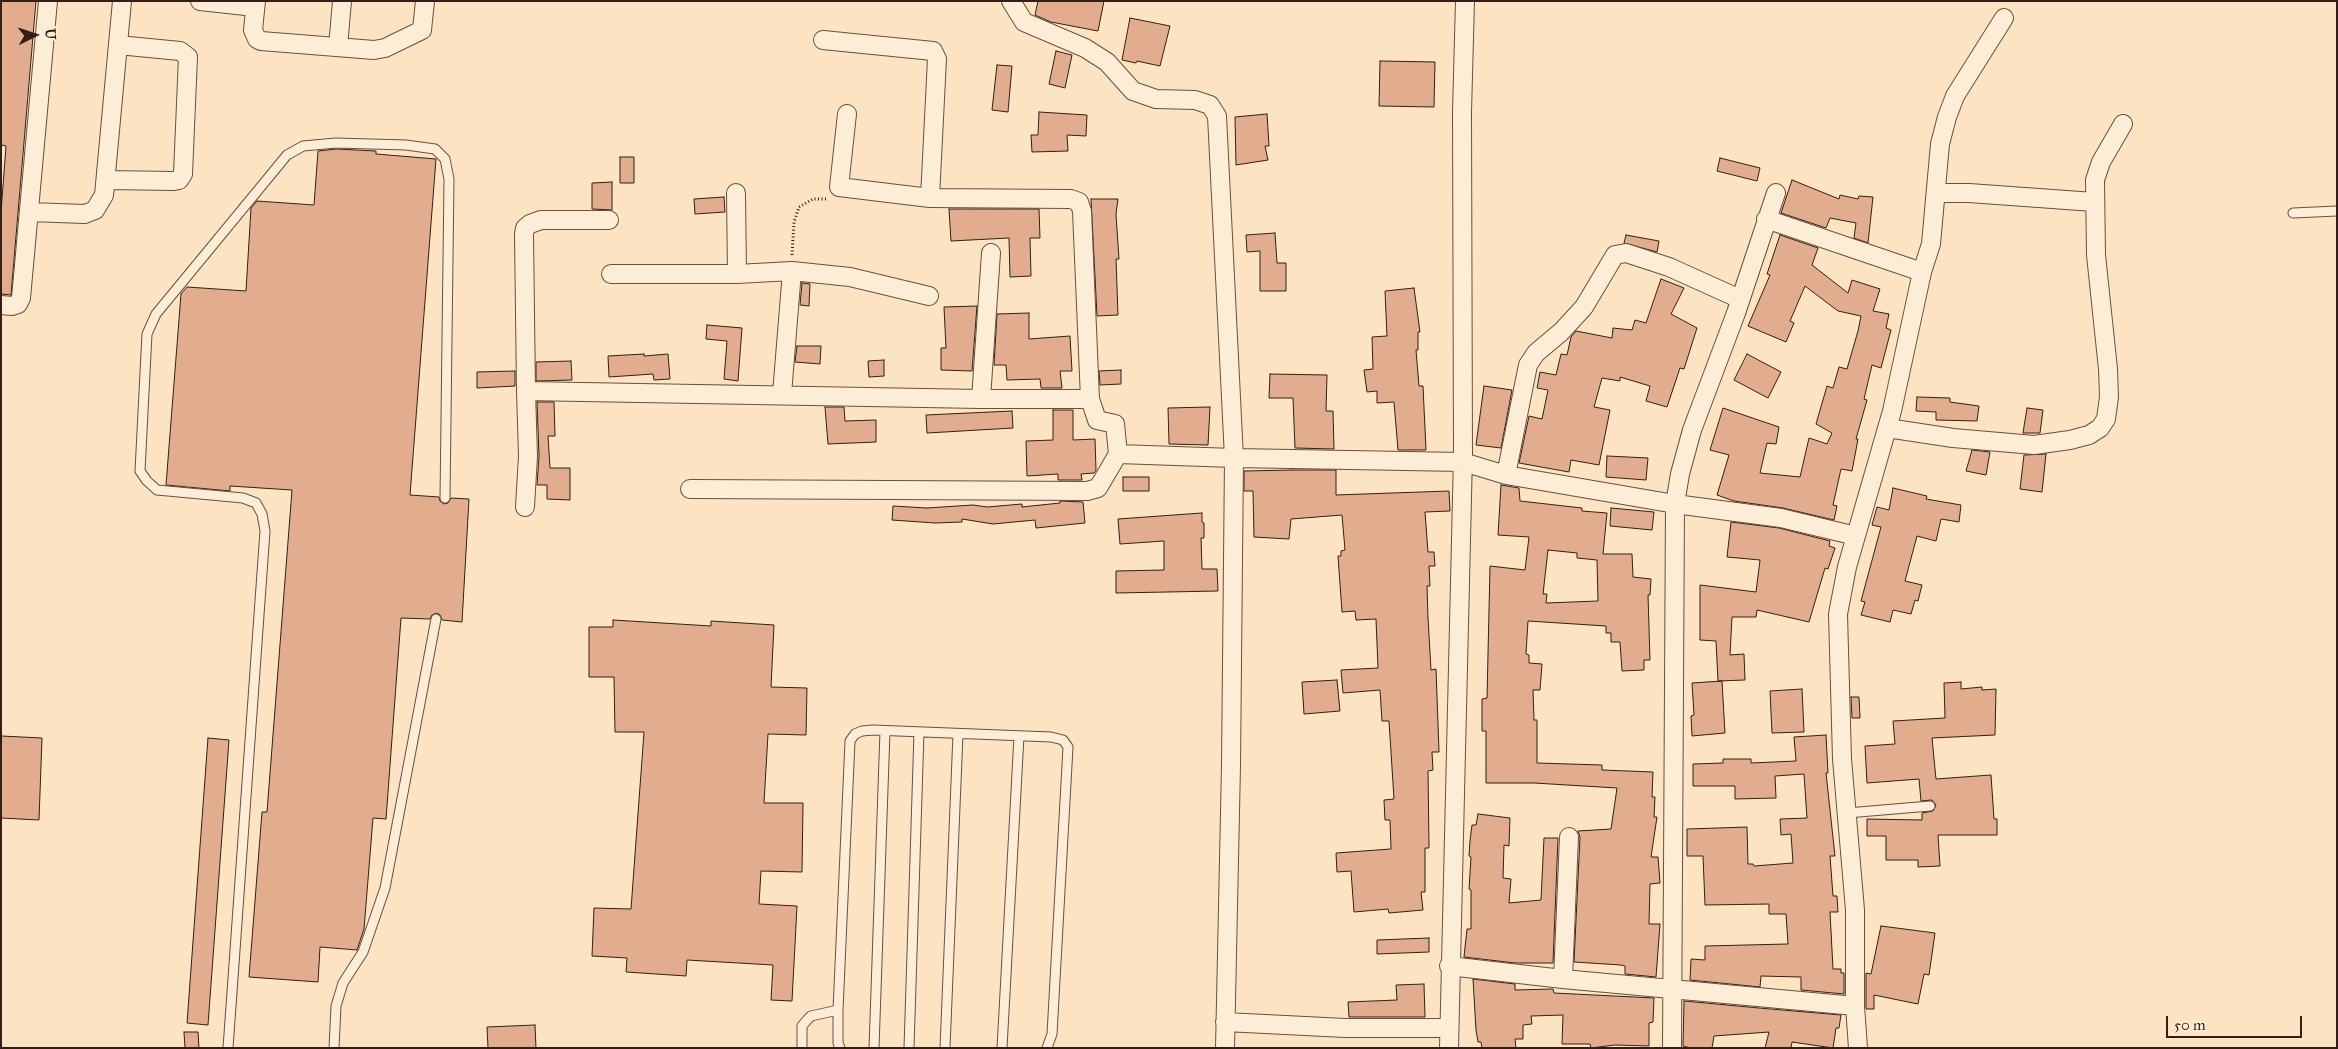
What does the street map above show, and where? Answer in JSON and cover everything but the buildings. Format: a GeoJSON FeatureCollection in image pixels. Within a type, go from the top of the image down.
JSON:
{"type":"FeatureCollection","features":[{"type":"Feature","properties":{"kind":"street"},"geometry":{"type":"LineString","coordinates":[[1,305],[12,306],[18,304],[21,298],[48,1]]}},
{"type":"Feature","properties":{"kind":"street"},"geometry":{"type":"LineString","coordinates":[[29,212],[85,214],[94,210],[100,204],[104,195],[122,1]]}},
{"type":"Feature","properties":{"kind":"street"},"geometry":{"type":"LineString","coordinates":[[200,1],[255,4],[253,30],[257,39],[374,50],[385,48],[418,33],[423,26],[425,1]]}},
{"type":"Feature","properties":{"kind":"street"},"geometry":{"type":"LineString","coordinates":[[338,47],[342,1]]}},
{"type":"Feature","properties":{"kind":"street"},"geometry":{"type":"LineString","coordinates":[[1010,1],[1024,22],[1085,48],[1107,62],[1133,91],[1156,99],[1195,100],[1210,105],[1217,116],[1234,458],[1231,765],[1225,1048]]}},
{"type":"Feature","properties":{"kind":"street"},"geometry":{"type":"LineString","coordinates":[[1448,1048],[1463,462],[1462,112],[1466,1]]}},
{"type":"Feature","properties":{"kind":"street"},"geometry":{"type":"LineString","coordinates":[[1858,1048],[1855,1006],[1855,910],[1838,676],[1838,614],[1846,566],[1887,428],[1922,272],[1931,244],[1940,144],[1947,117],[1956,96],[2004,18]]}},
{"type":"Feature","properties":{"kind":"street"},"geometry":{"type":"LineString","coordinates":[[823,40],[933,51],[937,59],[930,198]]}},
{"type":"Feature","properties":{"kind":"street"},"geometry":{"type":"LineString","coordinates":[[106,180],[174,181],[179,180],[184,174],[188,57],[180,51],[118,46]]}},
{"type":"Feature","properties":{"kind":"street"},"geometry":{"type":"LineString","coordinates":[[690,489],[1087,491],[1098,488],[1118,454],[1115,424],[1096,420],[1090,399],[1082,211],[1079,202],[1071,199],[930,198],[839,187],[847,114]]}},
{"type":"Feature","properties":{"kind":"street"},"geometry":{"type":"LineString","coordinates":[[1887,428],[1953,438],[2034,445],[2070,440],[2089,435],[2100,428],[2106,419],[2109,398],[2108,369],[2096,255],[2094,202],[2097,171],[2123,124]]}},
{"type":"Feature","properties":{"kind":"street"},"geometry":{"type":"LineString","coordinates":[[736,193],[737,274]]}},
{"type":"Feature","properties":{"kind":"street"},"geometry":{"type":"LineString","coordinates":[[1672,1048],[1675,504],[1680,474],[1692,430],[1776,193]]}},
{"type":"Feature","properties":{"kind":"street"},"geometry":{"type":"LineString","coordinates":[[1936,193],[1968,193],[2094,202]]}},
{"type":"Feature","properties":{"kind":"street"},"geometry":{"type":"LineString","coordinates":[[1766,219],[1922,272]]}},
{"type":"Feature","properties":{"kind":"street"},"geometry":{"type":"LineString","coordinates":[[526,507],[528,456],[525,228],[541,220],[609,220]]}},
{"type":"Feature","properties":{"kind":"street"},"geometry":{"type":"LineString","coordinates":[[982,399],[991,253]]}},
{"type":"Feature","properties":{"kind":"street"},"geometry":{"type":"LineString","coordinates":[[1506,475],[1528,365],[1536,353],[1561,332],[1584,307],[1615,255],[1626,253],[1669,267],[1740,299]]}},
{"type":"Feature","properties":{"kind":"street"},"geometry":{"type":"LineString","coordinates":[[782,394],[792,271]]}},
{"type":"Feature","properties":{"kind":"street"},"geometry":{"type":"LineString","coordinates":[[611,274],[737,274],[792,271],[850,278],[928,296]]}},
{"type":"Feature","properties":{"kind":"street"},"geometry":{"type":"LineString","coordinates":[[526,391],[982,399],[1090,399]]}},
{"type":"Feature","properties":{"kind":"street"},"geometry":{"type":"LineString","coordinates":[[1118,454],[1463,462],[1506,475],[1675,504],[1781,518],[1856,536]]}},
{"type":"Feature","properties":{"kind":"street"},"geometry":{"type":"LineString","coordinates":[[1563,979],[1569,837]]}},
{"type":"Feature","properties":{"kind":"street"},"geometry":{"type":"LineString","coordinates":[[1449,966],[1563,979],[1855,1006]]}},
{"type":"Feature","properties":{"kind":"street"},"geometry":{"type":"LineString","coordinates":[[1225,1022],[1345,1028],[1449,1028]]}},
{"type":"Feature","properties":{"kind":"lane"},"geometry":{"type":"LineString","coordinates":[[228,1048],[265,531],[262,514],[256,503],[243,498],[157,490],[146,481],[140,471],[147,334],[156,314],[287,155],[303,146],[336,143],[406,145],[435,149],[445,159],[449,179],[445,498]]}},
{"type":"Feature","properties":{"kind":"lane"},"geometry":{"type":"LineString","coordinates":[[2293,214],[2337,211]]}},
{"type":"Feature","properties":{"kind":"lane"},"geometry":{"type":"LineString","coordinates":[[334,1048],[336,1006],[343,983],[363,952],[385,888],[436,619]]}},
{"type":"Feature","properties":{"kind":"lane"},"geometry":{"type":"LineString","coordinates":[[840,1048],[838,1043],[838,1010],[850,741],[855,734],[862,731],[1051,737],[1063,740],[1068,747],[1052,1034],[1047,1048]]}},
{"type":"Feature","properties":{"kind":"lane"},"geometry":{"type":"LineString","coordinates":[[874,1048],[885,731]]}},
{"type":"Feature","properties":{"kind":"lane"},"geometry":{"type":"LineString","coordinates":[[909,1048],[919,732]]}},
{"type":"Feature","properties":{"kind":"lane"},"geometry":{"type":"LineString","coordinates":[[945,1048],[958,734]]}},
{"type":"Feature","properties":{"kind":"lane"},"geometry":{"type":"LineString","coordinates":[[1002,1048],[1019,736]]}},
{"type":"Feature","properties":{"kind":"lane"},"geometry":{"type":"LineString","coordinates":[[1847,813],[1930,806]]}},
{"type":"Feature","properties":{"kind":"lane"},"geometry":{"type":"LineString","coordinates":[[802,1048],[802,1026],[807,1020],[811,1016],[838,1010]]}},
{"type":"Feature","properties":{"kind":"path"},"geometry":{"type":"LineString","coordinates":[[792,271],[794,222],[799,207],[813,199],[835,198],[839,187]]}}]}
